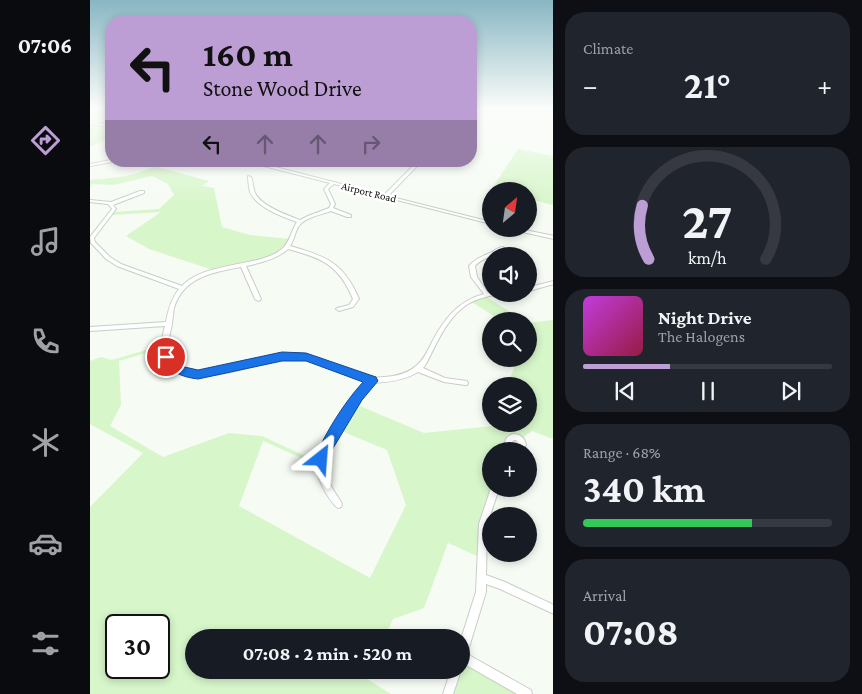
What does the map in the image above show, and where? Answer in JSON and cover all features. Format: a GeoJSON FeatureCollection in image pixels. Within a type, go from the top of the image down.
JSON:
{"type":"FeatureCollection","features":[{"type":"Feature","properties":{"kind":"street"},"geometry":{"type":"LineString","coordinates":[[90,165],[105,162]]}},
{"type":"Feature","properties":{"kind":"street","name":"Airport Road"},"geometry":{"type":"LineString","coordinates":[[270,167],[482,221]]}},
{"type":"Feature","properties":{"kind":"street"},"geometry":{"type":"LineString","coordinates":[[385,196],[414,167]]}},
{"type":"Feature","properties":{"kind":"street"},"geometry":{"type":"LineString","coordinates":[[249,177],[251,188],[256,196],[300,222]]}},
{"type":"Feature","properties":{"kind":"street"},"geometry":{"type":"LineString","coordinates":[[331,209],[333,204],[326,190],[333,183]]}},
{"type":"Feature","properties":{"kind":"street"},"geometry":{"type":"LineString","coordinates":[[90,201],[110,204],[142,192]]}},
{"type":"Feature","properties":{"kind":"street"},"geometry":{"type":"LineString","coordinates":[[110,204],[114,209],[93,235],[93,242],[108,258],[119,265],[182,288]]}},
{"type":"Feature","properties":{"kind":"street"},"geometry":{"type":"LineString","coordinates":[[349,216],[331,209],[300,222],[288,247],[274,257],[215,272],[193,280],[182,288],[172,304],[165,353],[170,363],[182,372],[208,374],[282,356],[294,356],[319,360],[372,381],[403,376],[418,369],[458,306],[482,296]]}},
{"type":"Feature","properties":{"kind":"street"},"geometry":{"type":"LineString","coordinates":[[538,234],[553,238]]}},
{"type":"Feature","properties":{"kind":"street"},"geometry":{"type":"LineString","coordinates":[[288,247],[324,259],[338,269],[351,285],[356,300],[351,306],[340,309]]}},
{"type":"Feature","properties":{"kind":"street"},"geometry":{"type":"LineString","coordinates":[[482,258],[476,261],[472,266],[474,277],[482,286]]}},
{"type":"Feature","properties":{"kind":"street"},"geometry":{"type":"LineString","coordinates":[[243,266],[258,299]]}},
{"type":"Feature","properties":{"kind":"street"},"geometry":{"type":"LineString","coordinates":[[537,287],[553,282]]}},
{"type":"Feature","properties":{"kind":"street"},"geometry":{"type":"LineString","coordinates":[[90,329],[169,324]]}},
{"type":"Feature","properties":{"kind":"street"},"geometry":{"type":"LineString","coordinates":[[418,369],[444,380],[465,383]]}},
{"type":"Feature","properties":{"kind":"street"},"geometry":{"type":"LineString","coordinates":[[338,504],[322,478],[321,459],[326,447],[357,397],[372,381]]}},
{"type":"Feature","properties":{"kind":"street"},"geometry":{"type":"LineString","coordinates":[[469,629],[479,598],[483,524],[492,497]]}},
{"type":"Feature","properties":{"kind":"street"},"geometry":{"type":"LineString","coordinates":[[481,578],[502,585],[553,610]]}},
{"type":"Feature","properties":{"kind":"street"},"geometry":{"type":"LineString","coordinates":[[470,660],[527,694]]}},
{"type":"Feature","properties":{"kind":"street"},"geometry":{"type":"LineString","coordinates":[[448,694],[453,679]]}},
{"type":"Feature","properties":{"kind":"green space"},"geometry":{"type":"Polygon","coordinates":[[[90,140],[104,140],[90,147],[90,140]]]}},
{"type":"Feature","properties":{"kind":"green space"},"geometry":{"type":"Polygon","coordinates":[[[518,149],[553,156],[553,205],[538,201],[538,182],[496,182],[518,149]]]}},
{"type":"Feature","properties":{"kind":"green space"},"geometry":{"type":"Polygon","coordinates":[[[158,167],[209,181],[202,186],[214,188],[222,227],[250,235],[291,239],[289,244],[276,254],[260,260],[213,270],[149,249],[126,236],[161,212],[112,215],[114,212],[159,209],[174,195],[168,184],[152,176],[113,185],[92,184],[90,187],[90,180],[115,178],[158,167]]]}},
{"type":"Feature","properties":{"kind":"green space"},"geometry":{"type":"Polygon","coordinates":[[[482,297],[482,302],[495,302],[511,312],[488,312],[470,301],[482,297]]]}},
{"type":"Feature","properties":{"kind":"green space"},"geometry":{"type":"Polygon","coordinates":[[[553,320],[553,439],[535,432],[537,432],[537,377],[511,377],[514,367],[537,367],[537,322],[553,320]]]}},
{"type":"Feature","properties":{"kind":"green space"},"geometry":{"type":"Polygon","coordinates":[[[163,345],[163,348],[119,361],[121,405],[110,426],[163,457],[229,433],[262,436],[318,462],[317,465],[263,441],[239,506],[370,578],[406,505],[387,450],[339,430],[355,404],[424,433],[482,427],[482,432],[531,432],[521,439],[514,436],[507,437],[504,442],[482,442],[482,497],[488,497],[484,507],[482,507],[479,523],[477,556],[448,543],[424,608],[393,619],[389,629],[185,629],[185,679],[367,679],[391,694],[90,694],[90,507],[143,453],[90,424],[90,361],[101,357],[112,360],[163,345]]]}},
{"type":"Feature","properties":{"kind":"green space"},"geometry":{"type":"Polygon","coordinates":[[[470,667],[521,694],[452,694],[456,679],[470,679],[470,667]]]}},
{"type":"Feature","properties":{"kind":"route"},"geometry":{"type":"LineString","coordinates":[[166,357],[175,369],[182,372],[208,374],[282,356],[306,357],[319,360],[372,381],[357,397],[323,452],[321,459]]}}]}
